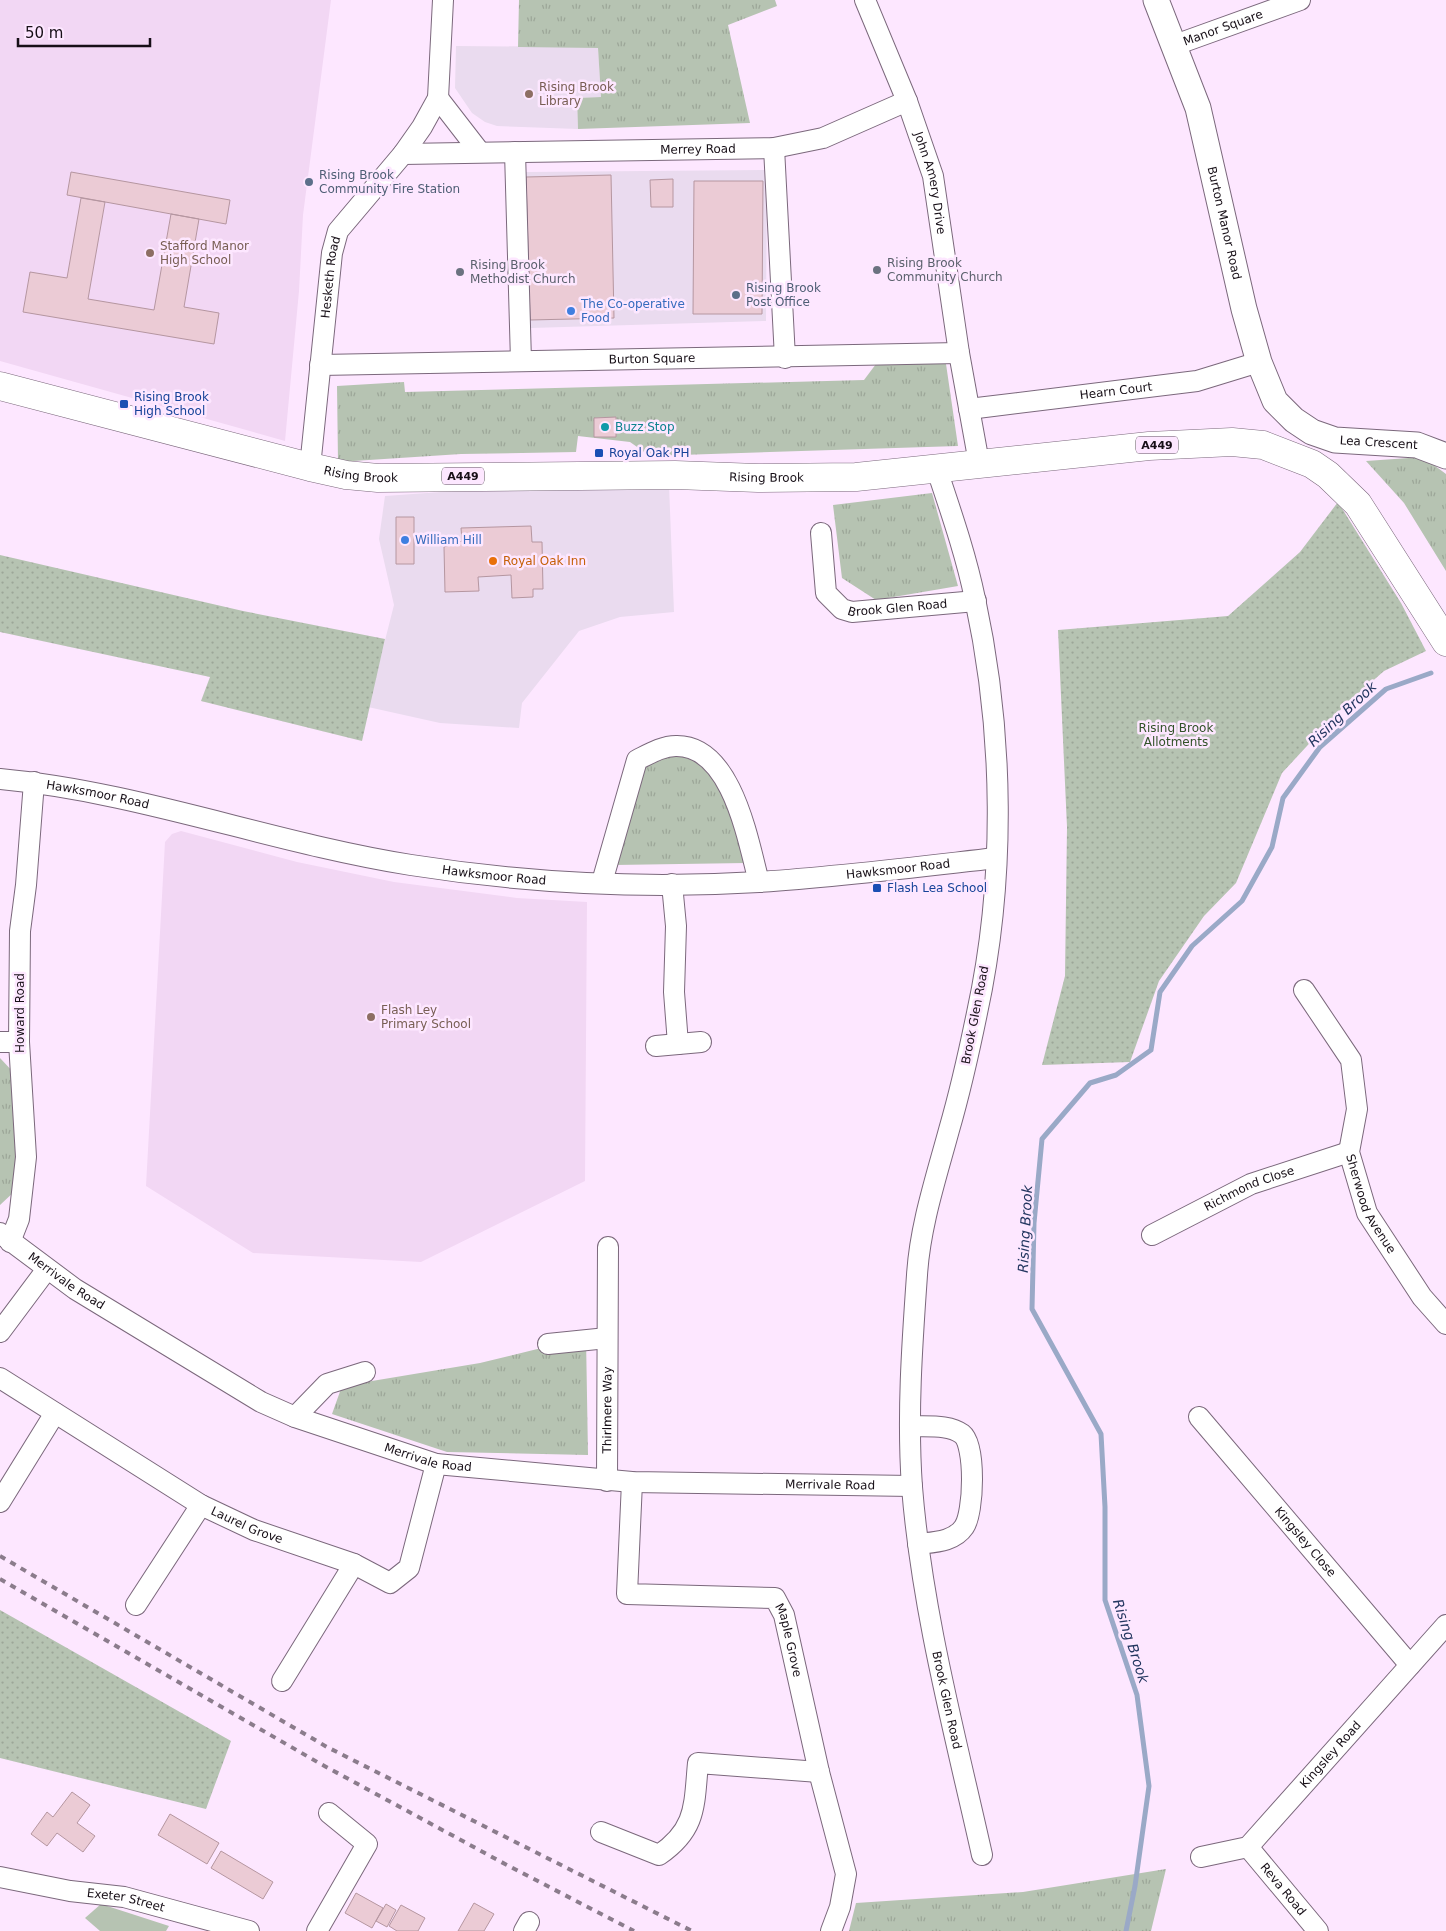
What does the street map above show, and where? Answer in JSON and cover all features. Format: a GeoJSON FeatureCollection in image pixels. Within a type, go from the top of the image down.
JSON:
{"type":"FeatureCollection","features":[{"type":"Feature","properties":{"kind":"highway","name":"Rising Brook"},"geometry":{"type":"LineString","coordinates":[[0,386],[310,467],[346,475],[378,478],[675,475],[856,477],[1199,443],[1232,442],[1263,445],[1288,453],[1328,475],[1358,504],[1445,636]]}},
{"type":"Feature","properties":{"kind":"street","name":"Hesketh Road"},"geometry":{"type":"LineString","coordinates":[[310,467],[332,253],[338,231],[403,154],[422,127],[438,98],[443,0]]}},
{"type":"Feature","properties":{"kind":"street","name":"John Amery Drive"},"geometry":{"type":"LineString","coordinates":[[866,0],[907,101],[933,176],[959,353],[979,464]]}},
{"type":"Feature","properties":{"kind":"street","name":"Burton Manor Road"},"geometry":{"type":"LineString","coordinates":[[1156,0],[1198,108],[1244,309],[1259,362],[1274,401],[1294,420],[1312,432]]}},
{"type":"Feature","properties":{"kind":"street","name":"Manor Square"},"geometry":{"type":"LineString","coordinates":[[1175,45],[1300,0]]}},
{"type":"Feature","properties":{"kind":"street"},"geometry":{"type":"LineString","coordinates":[[438,98],[479,151]]}},
{"type":"Feature","properties":{"kind":"street","name":"Merrey Road"},"geometry":{"type":"LineString","coordinates":[[403,154],[479,151],[774,148],[823,138],[907,101]]}},
{"type":"Feature","properties":{"kind":"street"},"geometry":{"type":"LineString","coordinates":[[774,148],[785,358]]}},
{"type":"Feature","properties":{"kind":"street"},"geometry":{"type":"LineString","coordinates":[[515,152],[521,361]]}},
{"type":"Feature","properties":{"kind":"street","name":"Burton Square"},"geometry":{"type":"LineString","coordinates":[[320,365],[785,358],[959,353]]}},
{"type":"Feature","properties":{"kind":"street","name":"Hearn Court"},"geometry":{"type":"LineString","coordinates":[[969,409],[1197,381],[1259,362]]}},
{"type":"Feature","properties":{"kind":"street","name":"Lea Crescent"},"geometry":{"type":"LineString","coordinates":[[1312,432],[1335,440],[1417,445],[1446,456]]}},
{"type":"Feature","properties":{"kind":"street","name":"Brook Glen Road"},"geometry":{"type":"LineString","coordinates":[[937,470],[960,541],[976,601],[986,661],[995,745],[996,858],[988,949],[978,1010],[951,1126],[928,1204],[917,1270],[910,1426],[912,1486],[918,1544],[930,1619],[982,1855]]}},
{"type":"Feature","properties":{"kind":"street","name":"Brook Glen Road"},"geometry":{"type":"LineString","coordinates":[[821,533],[826,594],[842,609],[852,612],[976,601]]}},
{"type":"Feature","properties":{"kind":"street"},"geometry":{"type":"LineString","coordinates":[[602,882],[637,760],[659,749],[677,746],[696,750],[714,764],[729,786],[740,814],[759,882]]}},
{"type":"Feature","properties":{"kind":"street","name":"Hawksmoor Road"},"geometry":{"type":"LineString","coordinates":[[0,779],[34,782],[143,802],[350,854],[402,864],[505,877],[672,884],[759,882],[996,858]]}},
{"type":"Feature","properties":{"kind":"street","name":"Howard Road"},"geometry":{"type":"LineString","coordinates":[[5,1238],[19,1219],[26,1157],[10,1042],[26,885],[34,782]]}},
{"type":"Feature","properties":{"kind":"street"},"geometry":{"type":"LineString","coordinates":[[672,884],[676,926],[674,992],[678,1044]]}},
{"type":"Feature","properties":{"kind":"street","name":"Sherwood Avenue"},"geometry":{"type":"LineString","coordinates":[[1304,990],[1351,1060],[1356,1109],[1349,1152],[1367,1213],[1422,1297],[1446,1324]]}},
{"type":"Feature","properties":{"kind":"street"},"geometry":{"type":"LineString","coordinates":[[656,1046],[701,1042]]}},
{"type":"Feature","properties":{"kind":"street","name":"Richmond Close"},"geometry":{"type":"LineString","coordinates":[[1152,1235],[1251,1184],[1349,1152]]}},
{"type":"Feature","properties":{"kind":"street","name":"Merrivale Road"},"geometry":{"type":"LineString","coordinates":[[5,1238],[75,1289],[261,1402],[295,1417],[436,1464],[607,1481],[912,1486]]}},
{"type":"Feature","properties":{"kind":"street","name":"Thirlmere Way"},"geometry":{"type":"LineString","coordinates":[[607,1481],[608,1247]]}},
{"type":"Feature","properties":{"kind":"street"},"geometry":{"type":"LineString","coordinates":[[0,1332],[47,1269]]}},
{"type":"Feature","properties":{"kind":"street"},"geometry":{"type":"LineString","coordinates":[[548,1344],[607,1338]]}},
{"type":"Feature","properties":{"kind":"street"},"geometry":{"type":"LineString","coordinates":[[295,1417],[327,1384],[365,1372]]}},
{"type":"Feature","properties":{"kind":"street","name":"Laurel Grove"},"geometry":{"type":"LineString","coordinates":[[0,1378],[201,1505],[254,1530],[354,1564],[390,1583],[409,1568],[436,1464]]}},
{"type":"Feature","properties":{"kind":"street"},"geometry":{"type":"LineString","coordinates":[[0,1502],[56,1413]]}},
{"type":"Feature","properties":{"kind":"street","name":"Kingsley Close"},"geometry":{"type":"LineString","coordinates":[[1199,1417],[1410,1665]]}},
{"type":"Feature","properties":{"kind":"street"},"geometry":{"type":"LineString","coordinates":[[910,1426],[952,1428],[965,1436],[971,1450],[970,1511],[964,1528],[945,1541],[918,1544]]}},
{"type":"Feature","properties":{"kind":"street","name":"Maple Grove"},"geometry":{"type":"LineString","coordinates":[[632,1482],[627,1594],[775,1598],[784,1615],[819,1772],[846,1874],[840,1907],[831,1931]]}},
{"type":"Feature","properties":{"kind":"street"},"geometry":{"type":"LineString","coordinates":[[136,1606],[201,1505]]}},
{"type":"Feature","properties":{"kind":"street"},"geometry":{"type":"LineString","coordinates":[[282,1681],[354,1564]]}},
{"type":"Feature","properties":{"kind":"street","name":"Kingsley Road"},"geometry":{"type":"LineString","coordinates":[[1248,1847],[1446,1625]]}},
{"type":"Feature","properties":{"kind":"street"},"geometry":{"type":"LineString","coordinates":[[601,1832],[659,1855],[676,1843],[690,1820],[698,1763],[819,1772]]}},
{"type":"Feature","properties":{"kind":"street"},"geometry":{"type":"LineString","coordinates":[[317,1931],[367,1844],[330,1813]]}},
{"type":"Feature","properties":{"kind":"street"},"geometry":{"type":"LineString","coordinates":[[1201,1858],[1248,1847]]}},
{"type":"Feature","properties":{"kind":"street","name":"Reva Road"},"geometry":{"type":"LineString","coordinates":[[1248,1847],[1318,1931]]}},
{"type":"Feature","properties":{"kind":"street","name":"Exeter Street"},"geometry":{"type":"LineString","coordinates":[[0,1877],[70,1891],[124,1897],[249,1931]]}},
{"type":"Feature","properties":{"kind":"shaded area","name":"Stafford Manor High School"},"geometry":{"type":"Polygon","coordinates":[[[0,0],[331,0],[303,215],[299,291],[285,441],[0,361],[0,0]]]}},
{"type":"Feature","properties":{"kind":"shaded area"},"geometry":{"type":"Polygon","coordinates":[[[456,46],[598,47],[601,97],[577,98],[578,129],[497,126],[485,122],[472,113],[455,88],[456,46]]]}},
{"type":"Feature","properties":{"kind":"shaded area"},"geometry":{"type":"Polygon","coordinates":[[[767,170],[766,321],[531,328],[526,172],[767,170]]]}},
{"type":"Feature","properties":{"kind":"shaded area"},"geometry":{"type":"Polygon","coordinates":[[[669,485],[674,612],[620,617],[579,631],[522,703],[519,728],[440,723],[368,707],[394,605],[379,539],[385,496],[455,491],[669,485]]]}},
{"type":"Feature","properties":{"kind":"shaded area","name":"Flash Ley Primary School"},"geometry":{"type":"Polygon","coordinates":[[[181,831],[297,862],[394,882],[517,898],[587,902],[585,1181],[421,1262],[253,1253],[146,1186],[165,842],[172,834],[181,831]]]}},
{"type":"Feature","properties":{"kind":"green space"},"geometry":{"type":"Polygon","coordinates":[[[519,0],[775,0],[777,6],[728,25],[750,123],[578,129],[577,98],[601,97],[598,48],[518,47],[519,0]]]}},
{"type":"Feature","properties":{"kind":"green space"},"geometry":{"type":"Polygon","coordinates":[[[939,360],[946,364],[958,446],[650,456],[630,442],[578,436],[576,452],[461,454],[338,462],[337,386],[404,382],[405,392],[864,380],[876,364],[939,360]]]}},
{"type":"Feature","properties":{"kind":"green space"},"geometry":{"type":"Polygon","coordinates":[[[1423,457],[1446,474],[1446,571],[1404,503],[1366,461],[1423,457]]]}},
{"type":"Feature","properties":{"kind":"green space"},"geometry":{"type":"Polygon","coordinates":[[[932,493],[958,586],[876,600],[842,578],[833,505],[932,493]]]}},
{"type":"Feature","properties":{"kind":"green space","name":"Rising Brook Allotments"},"geometry":{"type":"Polygon","coordinates":[[[1338,502],[1401,603],[1426,651],[1384,671],[1343,707],[1282,773],[1236,883],[1204,916],[1159,981],[1130,1062],[1042,1065],[1065,976],[1067,827],[1058,630],[1228,616],[1300,552],[1338,502]]]}},
{"type":"Feature","properties":{"kind":"green space"},"geometry":{"type":"Polygon","coordinates":[[[0,555],[243,611],[385,639],[362,741],[201,701],[210,677],[0,632],[0,555]]]}},
{"type":"Feature","properties":{"kind":"green space"},"geometry":{"type":"Polygon","coordinates":[[[676,750],[702,758],[724,786],[746,863],[614,865],[632,784],[650,759],[676,750]]]}},
{"type":"Feature","properties":{"kind":"green space"},"geometry":{"type":"Polygon","coordinates":[[[0,1058],[15,1074],[15,1191],[0,1205],[0,1058]]]}},
{"type":"Feature","properties":{"kind":"green space"},"geometry":{"type":"Polygon","coordinates":[[[586,1337],[588,1455],[447,1452],[332,1414],[342,1386],[480,1363],[586,1337]]]}},
{"type":"Feature","properties":{"kind":"green space"},"geometry":{"type":"Polygon","coordinates":[[[0,1610],[231,1741],[206,1809],[0,1758],[0,1610]]]}},
{"type":"Feature","properties":{"kind":"green space"},"geometry":{"type":"Polygon","coordinates":[[[1166,1869],[1151,1931],[849,1931],[856,1903],[1023,1892],[1166,1869]]]}},
{"type":"Feature","properties":{"kind":"green space"},"geometry":{"type":"Polygon","coordinates":[[[101,1904],[169,1926],[166,1931],[100,1931],[85,1918],[101,1904]]]}},
{"type":"Feature","properties":{"kind":"building"},"geometry":{"type":"Polygon","coordinates":[[[71,172],[230,200],[226,224],[67,195],[71,172]]]}},
{"type":"Feature","properties":{"kind":"building"},"geometry":{"type":"Polygon","coordinates":[[[611,175],[614,318],[530,320],[526,177],[611,175]]]}},
{"type":"Feature","properties":{"kind":"building"},"geometry":{"type":"Polygon","coordinates":[[[673,179],[673,207],[651,207],[650,180],[673,179]]]}},
{"type":"Feature","properties":{"kind":"building"},"geometry":{"type":"Polygon","coordinates":[[[694,181],[763,181],[762,314],[693,314],[694,181]]]}},
{"type":"Feature","properties":{"kind":"building","name":"Stafford Manor High School"},"geometry":{"type":"Polygon","coordinates":[[[81,198],[105,202],[88,299],[154,310],[171,214],[199,219],[184,307],[219,313],[214,344],[23,312],[30,272],[67,278],[81,198]]]}},
{"type":"Feature","properties":{"kind":"building","name":"Buzz Stop"},"geometry":{"type":"Polygon","coordinates":[[[616,417],[616,437],[594,437],[594,418],[616,417]]]}},
{"type":"Feature","properties":{"kind":"building","name":"William Hill"},"geometry":{"type":"Polygon","coordinates":[[[396,517],[414,517],[414,564],[396,564],[396,517]]]}},
{"type":"Feature","properties":{"kind":"building","name":"Royal Oak Inn"},"geometry":{"type":"Polygon","coordinates":[[[531,526],[532,542],[542,542],[543,589],[533,589],[533,597],[512,598],[511,575],[478,577],[479,591],[445,592],[444,547],[462,541],[461,528],[531,526]]]}},
{"type":"Feature","properties":{"kind":"building"},"geometry":{"type":"Polygon","coordinates":[[[72,1792],[90,1805],[77,1823],[95,1836],[83,1852],[57,1833],[47,1846],[31,1834],[47,1812],[53,1817],[72,1792]]]}},
{"type":"Feature","properties":{"kind":"building"},"geometry":{"type":"Polygon","coordinates":[[[170,1814],[219,1843],[207,1864],[158,1835],[170,1814]]]}},
{"type":"Feature","properties":{"kind":"building"},"geometry":{"type":"Polygon","coordinates":[[[221,1851],[273,1882],[263,1899],[211,1868],[221,1851]]]}},
{"type":"Feature","properties":{"kind":"building"},"geometry":{"type":"Polygon","coordinates":[[[356,1893],[383,1908],[372,1928],[345,1913],[356,1893]]]}},
{"type":"Feature","properties":{"kind":"building"},"geometry":{"type":"Polygon","coordinates":[[[474,1903],[494,1914],[484,1931],[458,1931],[474,1903]]]}},
{"type":"Feature","properties":{"kind":"building"},"geometry":{"type":"Polygon","coordinates":[[[386,1904],[396,1910],[387,1927],[376,1921],[386,1904]]]}},
{"type":"Feature","properties":{"kind":"building"},"geometry":{"type":"Polygon","coordinates":[[[401,1905],[425,1918],[418,1931],[397,1931],[389,1926],[401,1905]]]}},
{"type":"Feature","properties":{"kind":"waterway","name":"Rising Brook"},"geometry":{"type":"LineString","coordinates":[[1126,1931],[1135,1886],[1149,1786],[1137,1695],[1105,1600],[1105,1507],[1101,1434],[1032,1309],[1034,1223],[1042,1139],[1090,1083],[1116,1075],[1151,1050],[1160,992],[1192,946],[1242,901],[1272,847],[1283,798],[1320,747],[1386,689],[1431,673]]}},
{"type":"Feature","properties":{"kind":"railway"},"geometry":{"type":"LineString","coordinates":[[0,1556],[327,1747],[692,1931]]}},
{"type":"Feature","properties":{"kind":"railway"},"geometry":{"type":"LineString","coordinates":[[0,1579],[319,1763],[505,1864],[634,1931]]}},
{"type":"Feature","properties":{"kind":"place","name":"Rising Brook Library"},"geometry":{"type":"Point","coordinates":[529,94]}},
{"type":"Feature","properties":{"kind":"place","name":"Rising Brook Community Fire Station"},"geometry":{"type":"Point","coordinates":[309,182]}},
{"type":"Feature","properties":{"kind":"place","name":"Stafford Manor High School"},"geometry":{"type":"Point","coordinates":[150,253]}},
{"type":"Feature","properties":{"kind":"place","name":"Rising Brook Community Church"},"geometry":{"type":"Point","coordinates":[877,270]}},
{"type":"Feature","properties":{"kind":"place","name":"Rising Brook Methodist Church"},"geometry":{"type":"Point","coordinates":[460,272]}},
{"type":"Feature","properties":{"kind":"place","name":"Rising Brook Post Office"},"geometry":{"type":"Point","coordinates":[736,295]}},
{"type":"Feature","properties":{"kind":"place","name":"The Co-operative Food"},"geometry":{"type":"Point","coordinates":[571,311]}},
{"type":"Feature","properties":{"kind":"place","name":"Rising Brook High School"},"geometry":{"type":"Point","coordinates":[124,404]}},
{"type":"Feature","properties":{"kind":"place","name":"Buzz Stop"},"geometry":{"type":"Point","coordinates":[605,427]}},
{"type":"Feature","properties":{"kind":"place","name":"Royal Oak PH"},"geometry":{"type":"Point","coordinates":[599,453]}},
{"type":"Feature","properties":{"kind":"place","name":"William Hill"},"geometry":{"type":"Point","coordinates":[405,540]}},
{"type":"Feature","properties":{"kind":"place","name":"Royal Oak Inn"},"geometry":{"type":"Point","coordinates":[493,561]}},
{"type":"Feature","properties":{"kind":"place","name":"Flash Lea School"},"geometry":{"type":"Point","coordinates":[877,888]}},
{"type":"Feature","properties":{"kind":"place","name":"Flash Ley Primary School"},"geometry":{"type":"Point","coordinates":[371,1017]}}]}
